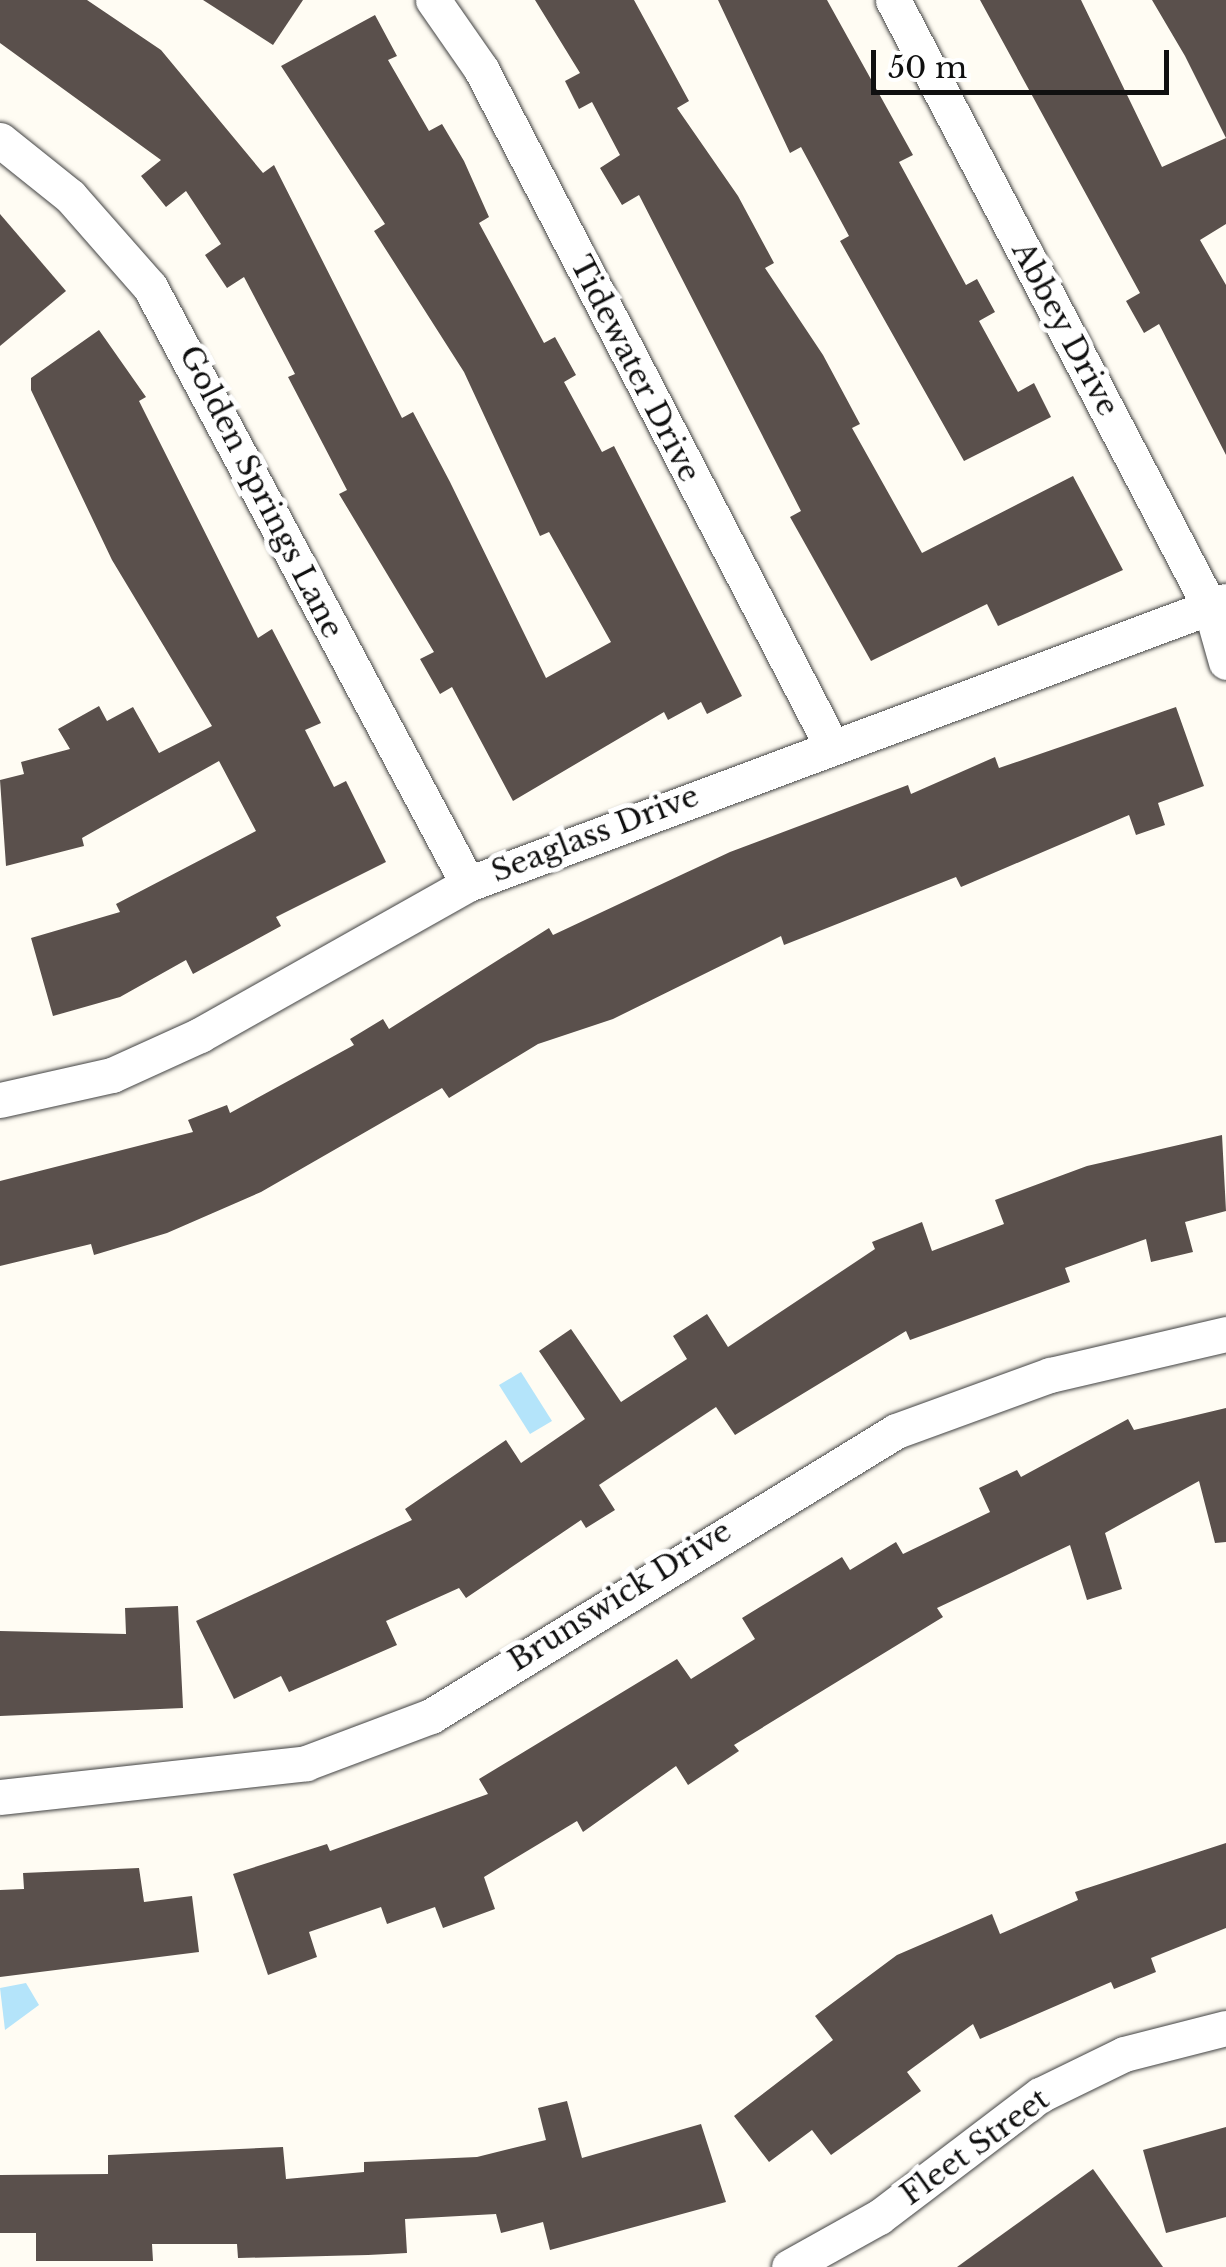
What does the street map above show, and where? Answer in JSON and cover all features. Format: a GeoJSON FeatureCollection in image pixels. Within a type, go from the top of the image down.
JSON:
{"type":"FeatureCollection","features":[{"type":"Feature","properties":{"kind":"street","name":"Tidewater Drive"},"geometry":{"type":"LineString","coordinates":[[433,0],[480,70],[830,743]]}},
{"type":"Feature","properties":{"kind":"street","name":"Abbey Drive"},"geometry":{"type":"LineString","coordinates":[[893,0],[1219,605],[1226,662]]}},
{"type":"Feature","properties":{"kind":"street","name":"Golden Springs Lane"},"geometry":{"type":"LineString","coordinates":[[0,140],[70,196],[150,287],[468,884]]}},
{"type":"Feature","properties":{"kind":"street","name":"Seaglass Drive"},"geometry":{"type":"LineString","coordinates":[[0,1100],[112,1075],[200,1035],[468,884],[830,743],[1219,605]]}},
{"type":"Feature","properties":{"kind":"street","name":"Brunswick Drive"},"geometry":{"type":"LineString","coordinates":[[0,1798],[306,1763],[431,1716],[896,1432],[1050,1375],[1226,1334]]}},
{"type":"Feature","properties":{"kind":"street","name":"Fleet Street"},"geometry":{"type":"LineString","coordinates":[[789,2267],[879,2217],[1040,2095],[1124,2054],[1226,2028]]}},
{"type":"Feature","properties":{"kind":"water"},"geometry":{"type":"Polygon","coordinates":[[[521,1372],[552,1421],[530,1434],[499,1385],[521,1372]]]}},
{"type":"Feature","properties":{"kind":"water"},"geometry":{"type":"Polygon","coordinates":[[[26,1983],[39,2005],[5,2030],[0,1988],[26,1983]]]}},
{"type":"Feature","properties":{"kind":"building"},"geometry":{"type":"Polygon","coordinates":[[[0,0],[87,0],[161,50],[263,173],[274,165],[402,418],[413,412],[546,678],[611,642],[549,532],[540,536],[464,372],[374,231],[385,224],[281,66],[375,15],[397,56],[388,60],[429,131],[442,124],[464,161],[489,217],[479,223],[544,343],[555,337],[576,375],[564,382],[602,452],[614,446],[742,696],[707,714],[701,702],[668,720],[664,712],[513,801],[452,687],[440,694],[420,659],[434,652],[339,494],[347,490],[288,377],[295,374],[244,277],[227,288],[205,255],[221,244],[186,191],[166,207],[141,176],[161,160],[0,43],[0,0]]]}},
{"type":"Feature","properties":{"kind":"building"},"geometry":{"type":"Polygon","coordinates":[[[203,0],[303,0],[273,45],[203,0]]]}},
{"type":"Feature","properties":{"kind":"building"},"geometry":{"type":"Polygon","coordinates":[[[535,0],[634,0],[689,101],[677,108],[738,196],[774,263],[765,268],[823,355],[860,424],[852,428],[922,553],[1073,476],[1123,570],[998,626],[987,604],[871,661],[790,517],[801,511],[639,195],[622,205],[600,168],[620,155],[592,102],[579,109],[565,81],[580,73],[535,0]]]}},
{"type":"Feature","properties":{"kind":"building"},"geometry":{"type":"Polygon","coordinates":[[[718,0],[827,0],[913,155],[899,162],[966,285],[977,279],[995,312],[979,321],[1018,392],[1034,383],[1051,417],[964,461],[840,241],[849,236],[801,147],[790,153],[718,0]]]}},
{"type":"Feature","properties":{"kind":"building"},"geometry":{"type":"Polygon","coordinates":[[[980,0],[1081,0],[1162,167],[1226,138],[1226,224],[1200,240],[1226,285],[1226,455],[1159,324],[1144,333],[1126,301],[1140,293],[980,0]]]}},
{"type":"Feature","properties":{"kind":"building"},"geometry":{"type":"Polygon","coordinates":[[[1152,0],[1226,0],[1226,138],[1185,56],[1152,0]]]}},
{"type":"Feature","properties":{"kind":"building"},"geometry":{"type":"Polygon","coordinates":[[[0,214],[66,291],[0,346],[0,214]]]}},
{"type":"Feature","properties":{"kind":"building"},"geometry":{"type":"Polygon","coordinates":[[[99,330],[146,397],[139,401],[258,638],[272,629],[321,723],[305,730],[334,787],[346,781],[386,862],[276,917],[281,926],[193,974],[186,960],[120,997],[53,1016],[31,938],[120,912],[116,904],[256,831],[219,761],[82,838],[84,846],[6,866],[0,780],[24,774],[21,762],[70,749],[58,729],[99,706],[107,721],[133,707],[159,753],[212,726],[112,560],[31,390],[31,378],[99,330]]]}},
{"type":"Feature","properties":{"kind":"building"},"geometry":{"type":"Polygon","coordinates":[[[1176,707],[1204,786],[1158,803],[1165,825],[1136,835],[1129,815],[961,887],[956,877],[784,945],[781,936],[613,1019],[538,1044],[449,1098],[442,1088],[261,1192],[167,1233],[94,1255],[91,1244],[0,1266],[0,1181],[193,1132],[188,1120],[227,1105],[230,1113],[354,1045],[350,1039],[383,1019],[389,1029],[549,928],[553,935],[730,852],[908,785],[911,794],[995,757],[999,768],[1176,707]]]}},
{"type":"Feature","properties":{"kind":"building"},"geometry":{"type":"Polygon","coordinates":[[[1222,1135],[1226,1211],[1185,1222],[1193,1252],[1151,1262],[1146,1239],[1065,1268],[1070,1282],[910,1340],[906,1331],[735,1435],[716,1407],[599,1485],[615,1510],[586,1528],[581,1520],[466,1598],[459,1588],[386,1621],[397,1645],[289,1692],[281,1676],[234,1699],[196,1621],[412,1520],[405,1509],[506,1440],[521,1463],[585,1419],[539,1351],[571,1329],[621,1402],[687,1359],[673,1336],[707,1314],[728,1347],[875,1249],[872,1242],[922,1222],[932,1251],[1004,1224],[995,1200],[1087,1166],[1222,1135]]]}},
{"type":"Feature","properties":{"kind":"building"},"geometry":{"type":"Polygon","coordinates":[[[1226,1408],[1226,1542],[1215,1543],[1199,1481],[1105,1533],[1122,1589],[1087,1600],[1070,1545],[937,1608],[943,1617],[734,1745],[739,1751],[688,1785],[676,1766],[583,1832],[577,1821],[484,1877],[495,1909],[443,1928],[435,1907],[387,1924],[381,1907],[309,1932],[317,1957],[268,1975],[233,1874],[327,1844],[330,1851],[488,1794],[479,1779],[677,1659],[691,1679],[755,1639],[742,1618],[842,1557],[850,1570],[896,1542],[903,1554],[990,1512],[979,1488],[1017,1470],[1021,1477],[1128,1419],[1134,1430],[1226,1408]]]}},
{"type":"Feature","properties":{"kind":"building"},"geometry":{"type":"Polygon","coordinates":[[[178,1606],[183,1708],[0,1716],[0,1631],[126,1634],[125,1608],[178,1606]]]}},
{"type":"Feature","properties":{"kind":"building"},"geometry":{"type":"Polygon","coordinates":[[[1226,1843],[1226,1928],[1151,1958],[1156,1972],[1114,1989],[1111,1982],[980,2039],[973,2024],[907,2072],[921,2091],[831,2155],[812,2130],[769,2162],[734,2116],[833,2040],[815,2016],[897,1955],[992,1914],[1000,1934],[1078,1900],[1075,1892],[1226,1843]]]}},
{"type":"Feature","properties":{"kind":"building"},"geometry":{"type":"Polygon","coordinates":[[[139,1868],[144,1902],[192,1896],[199,1952],[0,1977],[0,1890],[24,1889],[23,1873],[139,1868]]]}},
{"type":"Feature","properties":{"kind":"building"},"geometry":{"type":"Polygon","coordinates":[[[567,2101],[582,2158],[701,2124],[726,2202],[550,2250],[543,2222],[501,2233],[496,2214],[405,2219],[407,2253],[368,2255],[238,2258],[237,2244],[152,2244],[153,2261],[36,2261],[36,2233],[0,2233],[0,2175],[108,2174],[108,2155],[283,2147],[286,2179],[364,2172],[364,2162],[477,2157],[546,2140],[538,2108],[567,2101]]]}},
{"type":"Feature","properties":{"kind":"building"},"geometry":{"type":"Polygon","coordinates":[[[1226,2127],[1226,2217],[1166,2233],[1143,2150],[1226,2127]]]}},
{"type":"Feature","properties":{"kind":"building"},"geometry":{"type":"Polygon","coordinates":[[[1093,2169],[1163,2267],[957,2267],[1093,2169]]]}}]}
